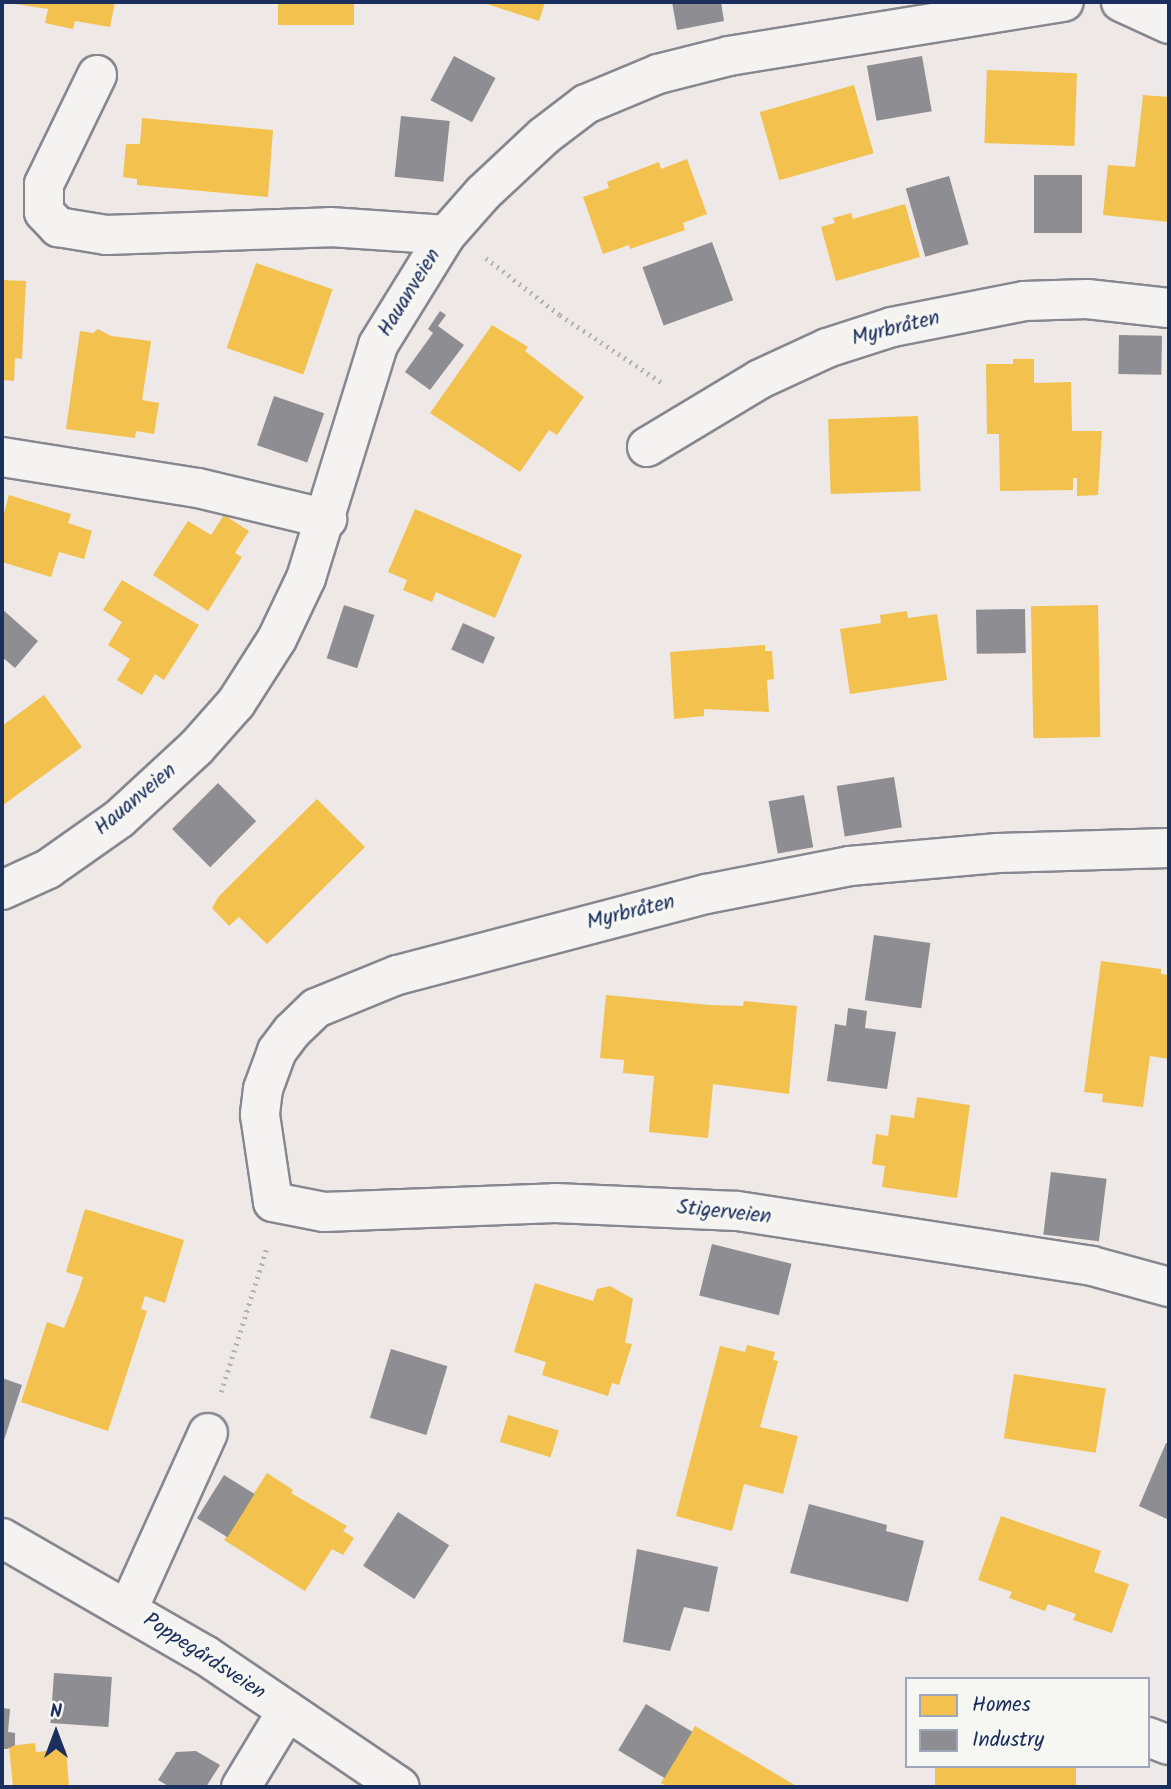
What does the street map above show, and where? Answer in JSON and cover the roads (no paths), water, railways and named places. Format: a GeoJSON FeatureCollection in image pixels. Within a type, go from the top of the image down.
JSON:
{"type":"FeatureCollection","features":[{"type":"Feature","properties":{"kind":"street","name":"Hauanveien"},"geometry":{"type":"LineString","coordinates":[[2,890],[48,869],[119,819],[196,748],[236,703],[277,639],[327,519],[353,419],[378,345],[450,231],[483,193],[586,104],[658,74],[826,38],[1064,2]]}},
{"type":"Feature","properties":{"kind":"street"},"geometry":{"type":"LineString","coordinates":[[1121,2],[1169,23]]}},
{"type":"Feature","properties":{"kind":"street"},"geometry":{"type":"LineString","coordinates":[[97,75],[44,184],[44,212],[58,227],[106,235],[330,227],[450,231]]}},
{"type":"Feature","properties":{"kind":"street","name":"Myrbråten"},"geometry":{"type":"LineString","coordinates":[[647,447],[816,353],[892,327],[1024,301],[1087,299],[1169,308]]}},
{"type":"Feature","properties":{"kind":"street"},"geometry":{"type":"LineString","coordinates":[[2,457],[198,488],[327,519]]}},
{"type":"Feature","properties":{"kind":"street","name":"Myrbråten"},"geometry":{"type":"LineString","coordinates":[[273,1202],[261,1142],[263,1089],[277,1051],[292,1031],[317,1008],[351,991],[497,947],[706,894],[850,866],[998,853],[1169,848]]}},
{"type":"Feature","properties":{"kind":"street","name":"Stigerveien"},"geometry":{"type":"LineString","coordinates":[[273,1202],[335,1213],[555,1203],[737,1212],[1092,1266],[1169,1287]]}},
{"type":"Feature","properties":{"kind":"street"},"geometry":{"type":"LineString","coordinates":[[128,1607],[208,1433]]}},
{"type":"Feature","properties":{"kind":"street","name":"Poppegårdsveien"},"geometry":{"type":"LineString","coordinates":[[2,1538],[128,1607],[400,1787]]}},
{"type":"Feature","properties":{"kind":"street"},"geometry":{"type":"LineString","coordinates":[[241,1787],[287,1711]]}},
{"type":"Feature","properties":{"kind":"street"},"geometry":{"type":"LineString","coordinates":[[1150,1738],[1169,1745]]}}]}
